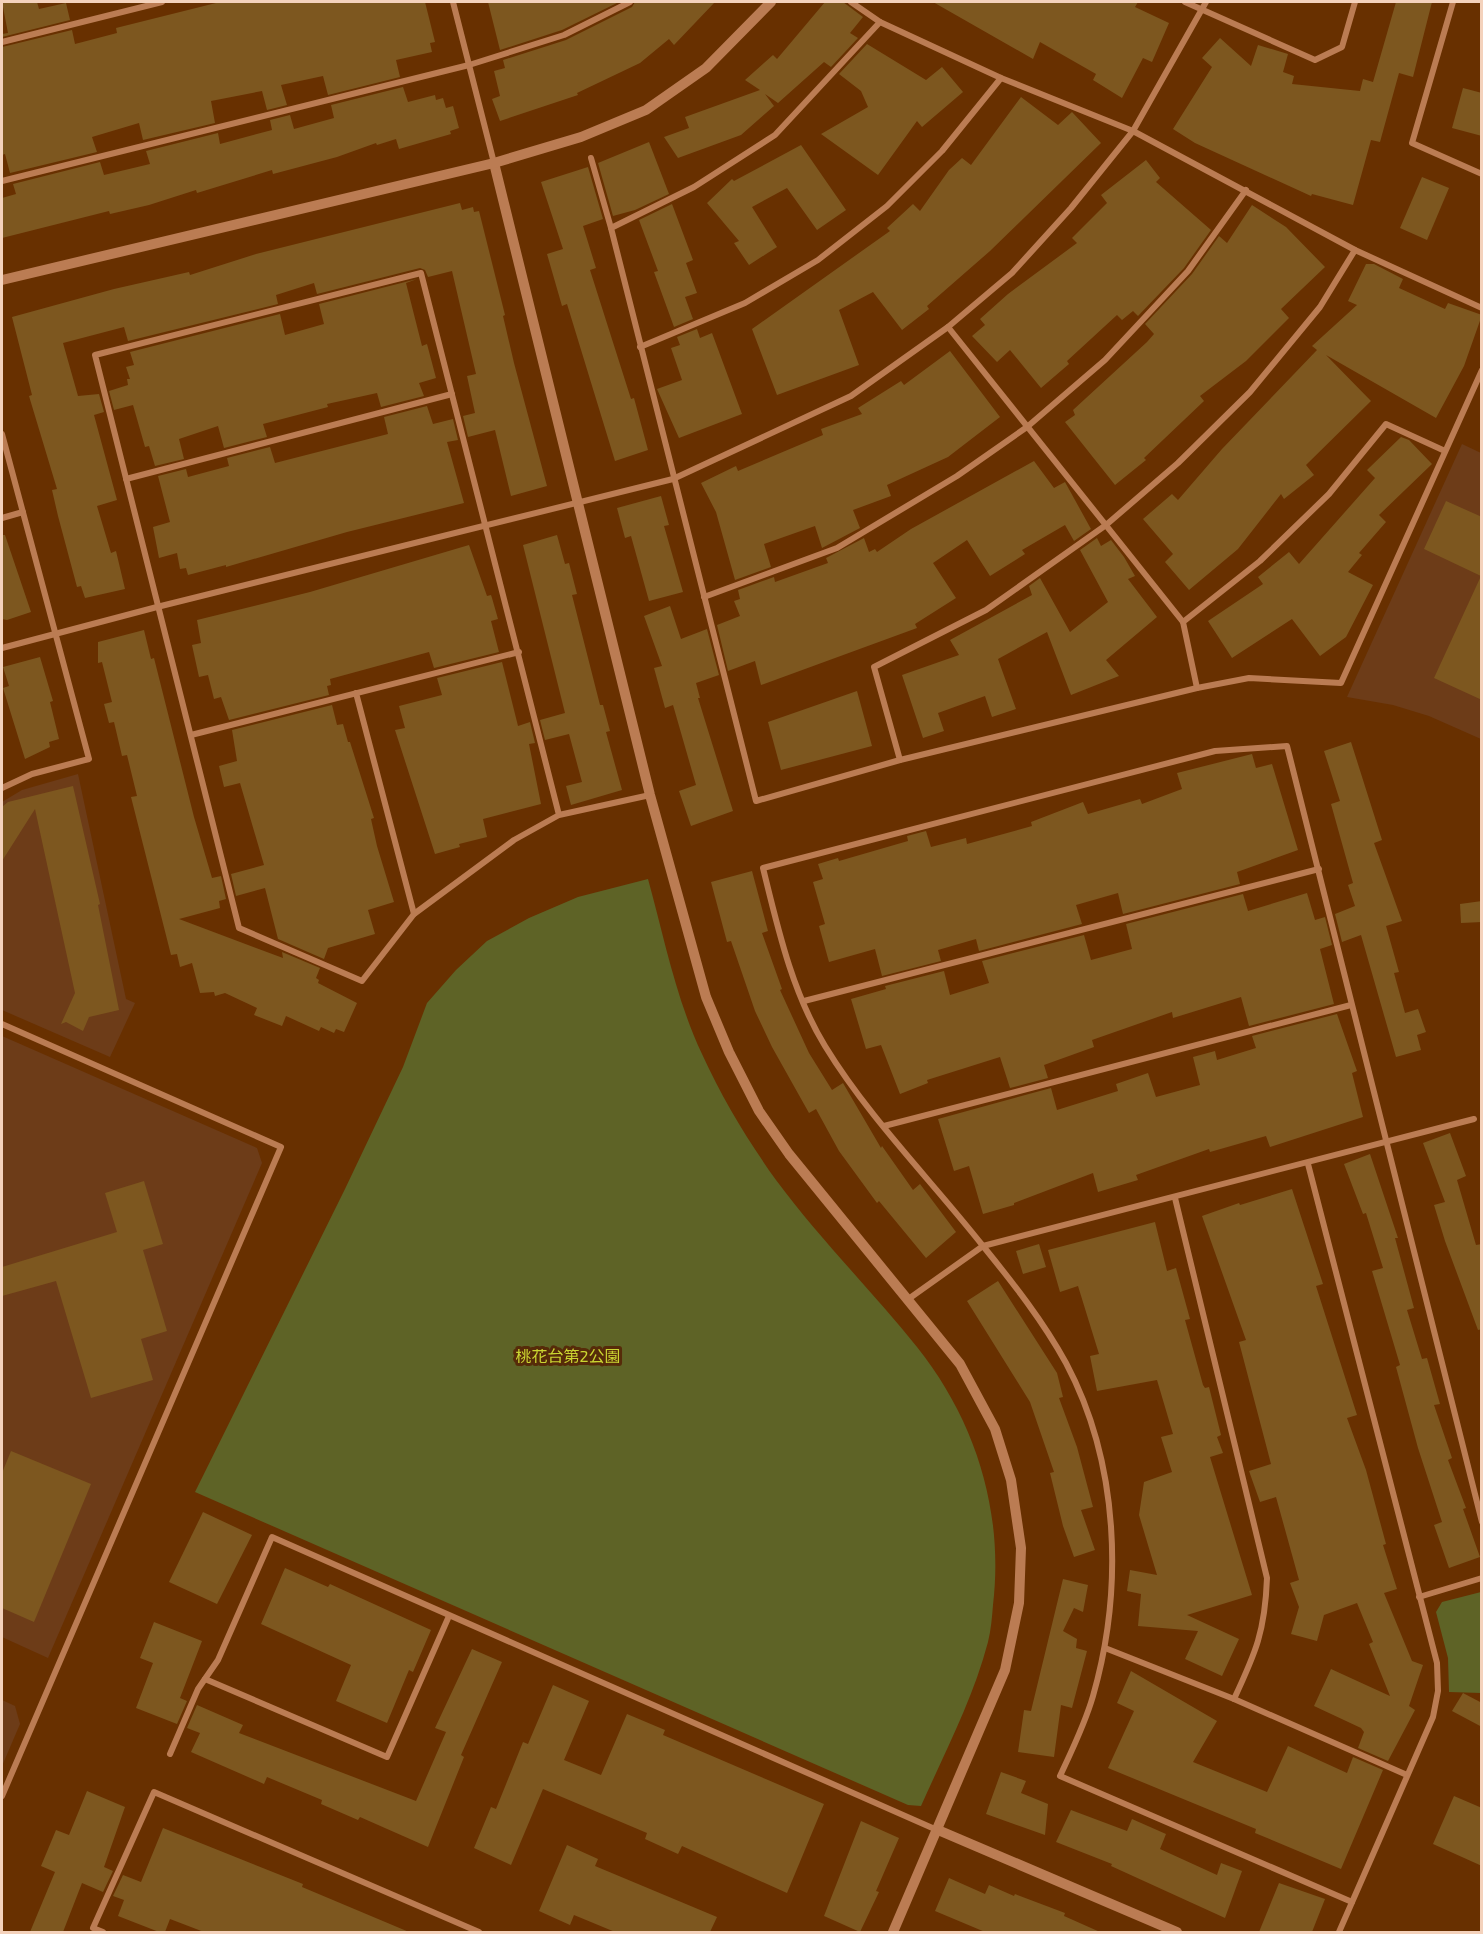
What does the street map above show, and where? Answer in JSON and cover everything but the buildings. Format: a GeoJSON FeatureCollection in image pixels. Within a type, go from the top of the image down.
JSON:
{"type":"FeatureCollection","features":[{"type":"Feature","properties":{"kind":"street"},"geometry":{"type":"LineString","coordinates":[[2,42],[162,2]]}},
{"type":"Feature","properties":{"kind":"street"},"geometry":{"type":"LineString","coordinates":[[453,2],[650,795],[706,997],[754,1101],[789,1154],[960,1364],[995,1430],[1011,1480],[1021,1548],[1019,1603],[1005,1670],[893,1932]]}},
{"type":"Feature","properties":{"kind":"street"},"geometry":{"type":"LineString","coordinates":[[2,181],[469,65],[564,34],[630,2]]}},
{"type":"Feature","properties":{"kind":"street"},"geometry":{"type":"LineString","coordinates":[[2,280],[494,163],[581,137],[646,110],[706,68],[771,2]]}},
{"type":"Feature","properties":{"kind":"street"},"geometry":{"type":"LineString","coordinates":[[851,2],[880,22],[1001,78],[1133,130],[1355,250],[1482,308]]}},
{"type":"Feature","properties":{"kind":"street"},"geometry":{"type":"LineString","coordinates":[[1185,2],[1315,60],[1341,47],[1355,2]]}},
{"type":"Feature","properties":{"kind":"street"},"geometry":{"type":"LineString","coordinates":[[2,648],[157,607],[673,479],[851,396],[948,327],[1012,273],[1071,208],[1133,130],[1206,2]]}},
{"type":"Feature","properties":{"kind":"street"},"geometry":{"type":"LineString","coordinates":[[1453,2],[1412,143],[1482,174]]}},
{"type":"Feature","properties":{"kind":"street"},"geometry":{"type":"LineString","coordinates":[[611,228],[694,187],[775,135],[880,22]]}},
{"type":"Feature","properties":{"kind":"street"},"geometry":{"type":"LineString","coordinates":[[640,347],[745,303],[818,260],[887,206],[934,159],[1001,78]]}},
{"type":"Feature","properties":{"kind":"street"},"geometry":{"type":"LineString","coordinates":[[591,158],[611,228],[756,801],[900,760],[1197,688],[1249,678],[1341,683],[1482,370]]}},
{"type":"Feature","properties":{"kind":"street"},"geometry":{"type":"LineString","coordinates":[[704,597],[837,548],[957,477],[1027,427],[1105,360],[1188,272],[1246,190]]}},
{"type":"Feature","properties":{"kind":"street"},"geometry":{"type":"LineString","coordinates":[[900,760],[874,667],[986,610],[1106,525],[1178,462],[1250,392],[1320,307],[1355,250]]}},
{"type":"Feature","properties":{"kind":"street"},"geometry":{"type":"LineString","coordinates":[[559,815],[421,273],[95,355],[239,928],[362,981],[414,914],[514,840],[559,815],[650,795]]}},
{"type":"Feature","properties":{"kind":"street"},"geometry":{"type":"LineString","coordinates":[[948,327],[1183,622],[1197,688]]}},
{"type":"Feature","properties":{"kind":"street"},"geometry":{"type":"LineString","coordinates":[[126,479],[452,394]]}},
{"type":"Feature","properties":{"kind":"street"},"geometry":{"type":"LineString","coordinates":[[1183,622],[1260,561],[1312,511],[1386,424],[1445,451]]}},
{"type":"Feature","properties":{"kind":"street"},"geometry":{"type":"LineString","coordinates":[[2,434],[89,759],[32,774],[2,788]]}},
{"type":"Feature","properties":{"kind":"street"},"geometry":{"type":"LineString","coordinates":[[2,519],[23,512]]}},
{"type":"Feature","properties":{"kind":"street"},"geometry":{"type":"LineString","coordinates":[[191,735],[519,652]]}},
{"type":"Feature","properties":{"kind":"street"},"geometry":{"type":"LineString","coordinates":[[356,693],[414,914]]}},
{"type":"Feature","properties":{"kind":"street"},"geometry":{"type":"LineString","coordinates":[[1352,1902],[1060,1776],[1093,1698],[1105,1648],[1112,1573],[1111,1519],[1103,1467],[1088,1415],[1066,1364],[1041,1321],[983,1246],[884,1126],[824,1044],[787,962],[763,868],[1204,754],[1287,746],[1482,1522]]}},
{"type":"Feature","properties":{"kind":"street"},"geometry":{"type":"LineString","coordinates":[[804,1002],[1319,869]]}},
{"type":"Feature","properties":{"kind":"street"},"geometry":{"type":"LineString","coordinates":[[884,1126],[1351,1005]]}},
{"type":"Feature","properties":{"kind":"street"},"geometry":{"type":"LineString","coordinates":[[2,1024],[281,1147],[2,1796]]}},
{"type":"Feature","properties":{"kind":"street"},"geometry":{"type":"LineString","coordinates":[[907,1300],[983,1246],[1388,1144],[1474,1119]]}},
{"type":"Feature","properties":{"kind":"street"},"geometry":{"type":"LineString","coordinates":[[1308,1164],[1437,1663],[1438,1691],[1433,1717],[1339,1932]]}},
{"type":"Feature","properties":{"kind":"street"},"geometry":{"type":"LineString","coordinates":[[1175,1198],[1268,1578],[1266,1617],[1257,1651],[1234,1699]]}},
{"type":"Feature","properties":{"kind":"street"},"geometry":{"type":"LineString","coordinates":[[170,1754],[205,1679],[218,1660],[272,1537],[492,1636],[1177,1932]]}},
{"type":"Feature","properties":{"kind":"street"},"geometry":{"type":"LineString","coordinates":[[1419,1597],[1482,1578]]}},
{"type":"Feature","properties":{"kind":"street"},"geometry":{"type":"LineString","coordinates":[[205,1679],[387,1757],[449,1616]]}},
{"type":"Feature","properties":{"kind":"street"},"geometry":{"type":"LineString","coordinates":[[1105,1648],[1234,1699],[1407,1775]]}},
{"type":"Feature","properties":{"kind":"street"},"geometry":{"type":"LineString","coordinates":[[103,1932],[93,1928],[154,1792],[479,1932]]}},
{"type":"Feature","properties":{"kind":"shaded area"},"geometry":{"type":"Polygon","coordinates":[[[1462,444],[1481,453],[1481,739],[1429,716],[1393,705],[1347,697],[1462,444]]]}},
{"type":"Feature","properties":{"kind":"shaded area"},"geometry":{"type":"Polygon","coordinates":[[[78,774],[126,999],[135,1003],[110,1057],[2,1010],[2,802],[22,790],[78,774]]]}},
{"type":"Feature","properties":{"kind":"shaded area"},"geometry":{"type":"Polygon","coordinates":[[[2,1036],[257,1148],[262,1163],[48,1658],[2,1637],[2,1036]]]}},
{"type":"Feature","properties":{"kind":"shaded area"},"geometry":{"type":"Polygon","coordinates":[[[2,1700],[15,1706],[20,1724],[2,1766],[2,1700]]]}},
{"type":"Feature","properties":{"kind":"green space","name":"桃花台第2公園"},"geometry":{"type":"Polygon","coordinates":[[[648,879],[685,1012],[702,1054],[727,1103],[755,1150],[793,1202],[900,1326],[938,1376],[970,1437],[981,1469],[994,1536],[995,1570],[990,1633],[967,1705],[921,1806],[908,1805],[195,1492],[403,1067],[427,1003],[456,970],[487,941],[529,918],[578,897],[648,879]]]}},
{"type":"Feature","properties":{"kind":"green space"},"geometry":{"type":"Polygon","coordinates":[[[1481,1592],[1481,1693],[1449,1692],[1448,1658],[1436,1612],[1442,1602],[1481,1592]]]}}]}
